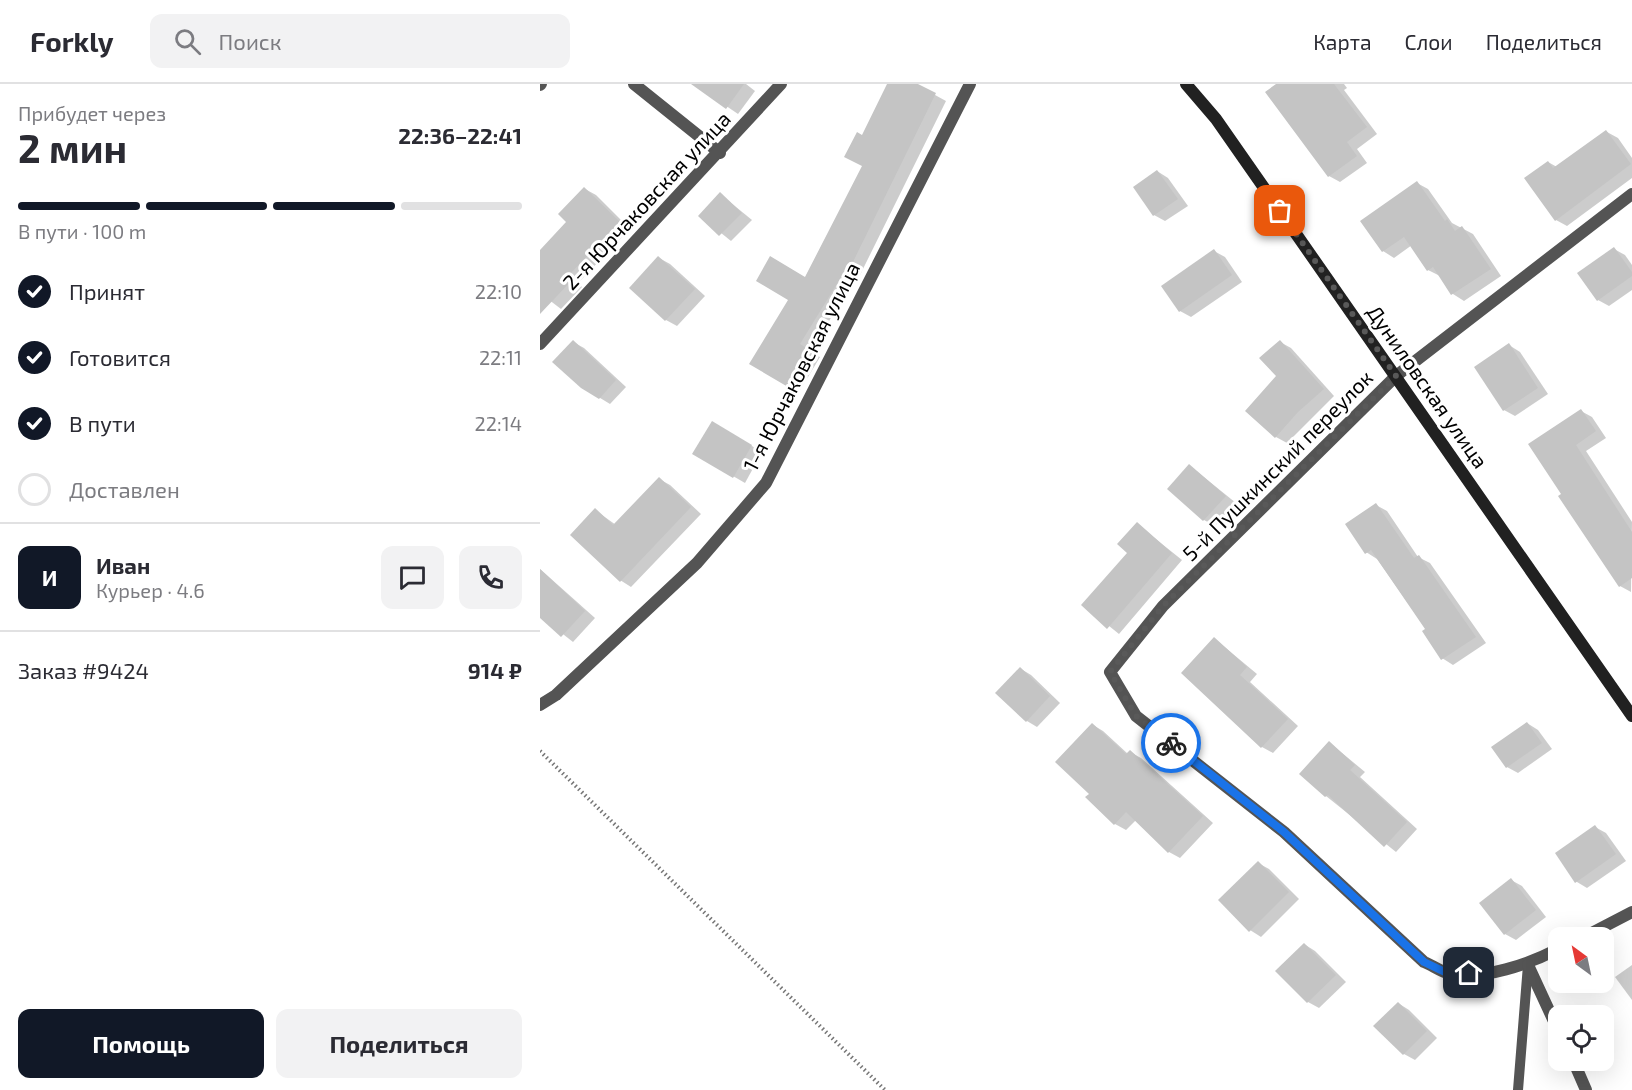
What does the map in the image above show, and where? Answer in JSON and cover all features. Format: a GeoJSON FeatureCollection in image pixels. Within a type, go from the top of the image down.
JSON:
{"type":"FeatureCollection","features":[{"type":"Feature","properties":{"kind":"main road","name":"Дуниловская улица"},"geometry":{"type":"LineString","coordinates":[[1185,84],[1216,119],[1632,716]]}},
{"type":"Feature","properties":{"kind":"street"},"geometry":{"type":"LineString","coordinates":[[634,84],[720,153]]}},
{"type":"Feature","properties":{"kind":"street","name":"2-я Юрчаковская улица"},"geometry":{"type":"LineString","coordinates":[[540,344],[720,153],[781,84]]}},
{"type":"Feature","properties":{"kind":"street","name":"1-я Юрчаковская улица"},"geometry":{"type":"LineString","coordinates":[[540,705],[556,695],[697,563],[766,483],[970,84]]}},
{"type":"Feature","properties":{"kind":"street","name":"5-й Пушкинский переулок"},"geometry":{"type":"LineString","coordinates":[[1528,965],[1489,973],[1449,974],[1424,962],[1284,832],[1136,716],[1110,672],[1163,606],[1396,376],[1632,194]]}},
{"type":"Feature","properties":{"kind":"street"},"geometry":{"type":"LineString","coordinates":[[1603,927],[1632,912]]}},
{"type":"Feature","properties":{"kind":"street"},"geometry":{"type":"LineString","coordinates":[[1548,954],[1528,965],[1548,1008]]}},
{"type":"Feature","properties":{"kind":"street"},"geometry":{"type":"LineString","coordinates":[[1578,1071],[1586,1090]]}},
{"type":"Feature","properties":{"kind":"lane"},"geometry":{"type":"LineString","coordinates":[[1518,1090],[1528,965]]}},
{"type":"Feature","properties":{"kind":"path"},"geometry":{"type":"LineString","coordinates":[[540,751],[885,1090]]}},
{"type":"Feature","properties":{"kind":"building"},"geometry":{"type":"Polygon","coordinates":[[[691,84],[744,84],[726,109],[691,84]]]}},
{"type":"Feature","properties":{"kind":"building"},"geometry":{"type":"Polygon","coordinates":[[[887,84],[918,84],[936,93],[849,270],[846,269],[800,344],[810,350],[788,387],[749,364],[788,300],[756,281],[770,256],[805,277],[862,166],[844,157],[857,132],[862,135],[887,84]]]}},
{"type":"Feature","properties":{"kind":"building"},"geometry":{"type":"Polygon","coordinates":[[[1276,84],[1334,84],[1367,127],[1347,142],[1357,156],[1328,177],[1265,92],[1276,84]]]}},
{"type":"Feature","properties":{"kind":"building"},"geometry":{"type":"Polygon","coordinates":[[[1606,130],[1631,164],[1555,221],[1524,178],[1548,161],[1553,168],[1606,130]]]}},
{"type":"Feature","properties":{"kind":"building"},"geometry":{"type":"Polygon","coordinates":[[[1157,170],[1178,199],[1153,216],[1133,187],[1157,170]]]}},
{"type":"Feature","properties":{"kind":"building"},"geometry":{"type":"Polygon","coordinates":[[[1417,181],[1445,221],[1447,219],[1455,231],[1462,226],[1491,269],[1451,295],[1433,267],[1427,271],[1404,237],[1382,252],[1360,221],[1417,181]]]}},
{"type":"Feature","properties":{"kind":"building"},"geometry":{"type":"Polygon","coordinates":[[[584,187],[620,222],[568,276],[572,280],[540,314],[540,250],[566,222],[558,214],[584,187]]]}},
{"type":"Feature","properties":{"kind":"building"},"geometry":{"type":"Polygon","coordinates":[[[720,192],[742,213],[719,236],[698,216],[720,192]]]}},
{"type":"Feature","properties":{"kind":"building"},"geometry":{"type":"Polygon","coordinates":[[[1614,247],[1632,272],[1632,276],[1597,301],[1577,273],[1614,247]]]}},
{"type":"Feature","properties":{"kind":"building"},"geometry":{"type":"Polygon","coordinates":[[[1214,249],[1232,275],[1179,312],[1161,286],[1214,249]]]}},
{"type":"Feature","properties":{"kind":"building"},"geometry":{"type":"Polygon","coordinates":[[[658,256],[695,289],[665,321],[629,288],[658,256]]]}},
{"type":"Feature","properties":{"kind":"building"},"geometry":{"type":"Polygon","coordinates":[[[573,340],[616,380],[599,399],[581,388],[552,362],[573,340]]]}},
{"type":"Feature","properties":{"kind":"building"},"geometry":{"type":"Polygon","coordinates":[[[1280,340],[1324,389],[1298,412],[1275,438],[1245,411],[1276,376],[1259,358],[1280,340]]]}},
{"type":"Feature","properties":{"kind":"building"},"geometry":{"type":"Polygon","coordinates":[[[1509,343],[1538,388],[1503,411],[1474,367],[1509,343]]]}},
{"type":"Feature","properties":{"kind":"building"},"geometry":{"type":"Polygon","coordinates":[[[1581,409],[1596,431],[1576,445],[1632,532],[1632,578],[1619,587],[1558,496],[1561,494],[1528,444],[1581,409]]]}},
{"type":"Feature","properties":{"kind":"building"},"geometry":{"type":"Polygon","coordinates":[[[712,421],[752,445],[733,478],[692,454],[712,421]]]}},
{"type":"Feature","properties":{"kind":"building"},"geometry":{"type":"Polygon","coordinates":[[[1189,464],[1226,496],[1203,521],[1167,489],[1189,464]]]}},
{"type":"Feature","properties":{"kind":"building"},"geometry":{"type":"Polygon","coordinates":[[[659,477],[691,507],[620,582],[570,535],[595,508],[613,525],[659,477]]]}},
{"type":"Feature","properties":{"kind":"building"},"geometry":{"type":"Polygon","coordinates":[[[1376,503],[1414,558],[1419,555],[1476,637],[1441,660],[1422,631],[1425,629],[1371,550],[1365,554],[1345,524],[1376,503]]]}},
{"type":"Feature","properties":{"kind":"building"},"geometry":{"type":"Polygon","coordinates":[[[1137,522],[1172,553],[1107,629],[1081,605],[1127,553],[1117,544],[1137,522]]]}},
{"type":"Feature","properties":{"kind":"building"},"geometry":{"type":"Polygon","coordinates":[[[540,569],[585,611],[561,637],[540,618],[540,569]]]}},
{"type":"Feature","properties":{"kind":"building"},"geometry":{"type":"Polygon","coordinates":[[[1214,637],[1247,667],[1240,675],[1288,719],[1261,748],[1181,673],[1214,637]]]}},
{"type":"Feature","properties":{"kind":"building"},"geometry":{"type":"Polygon","coordinates":[[[1020,667],[1050,696],[1026,722],[995,693],[1020,667]]]}},
{"type":"Feature","properties":{"kind":"building"},"geometry":{"type":"Polygon","coordinates":[[[1527,722],[1542,743],[1506,768],[1491,747],[1527,722]]]}},
{"type":"Feature","properties":{"kind":"building"},"geometry":{"type":"Polygon","coordinates":[[[1092,723],[1126,754],[1130,750],[1203,816],[1168,853],[1126,812],[1114,825],[1085,797],[1089,794],[1055,762],[1092,723]]]}},
{"type":"Feature","properties":{"kind":"building"},"geometry":{"type":"Polygon","coordinates":[[[1329,741],[1355,765],[1350,770],[1407,822],[1384,847],[1328,795],[1325,797],[1299,774],[1329,741]]]}},
{"type":"Feature","properties":{"kind":"building"},"geometry":{"type":"Polygon","coordinates":[[[1595,825],[1616,854],[1575,883],[1555,853],[1595,825]]]}},
{"type":"Feature","properties":{"kind":"building"},"geometry":{"type":"Polygon","coordinates":[[[1258,861],[1289,892],[1249,932],[1218,900],[1258,861]]]}},
{"type":"Feature","properties":{"kind":"building"},"geometry":{"type":"Polygon","coordinates":[[[1511,878],[1536,910],[1504,935],[1479,903],[1511,878]]]}},
{"type":"Feature","properties":{"kind":"building"},"geometry":{"type":"Polygon","coordinates":[[[1304,943],[1336,975],[1307,1003],[1275,971],[1304,943]]]}},
{"type":"Feature","properties":{"kind":"building"},"geometry":{"type":"Polygon","coordinates":[[[1398,1002],[1427,1031],[1403,1055],[1373,1026],[1398,1002]]]}},
{"type":"Feature","properties":{"kind":"way so far"},"geometry":{"type":"LineString","coordinates":[[1171,743],[1136,716],[1110,672],[1163,606],[1396,376],[1280,211]]}},
{"type":"Feature","properties":{"kind":"route"},"geometry":{"type":"LineString","coordinates":[[1171,743],[1284,832],[1424,962],[1449,974],[1469,973]]}}]}
